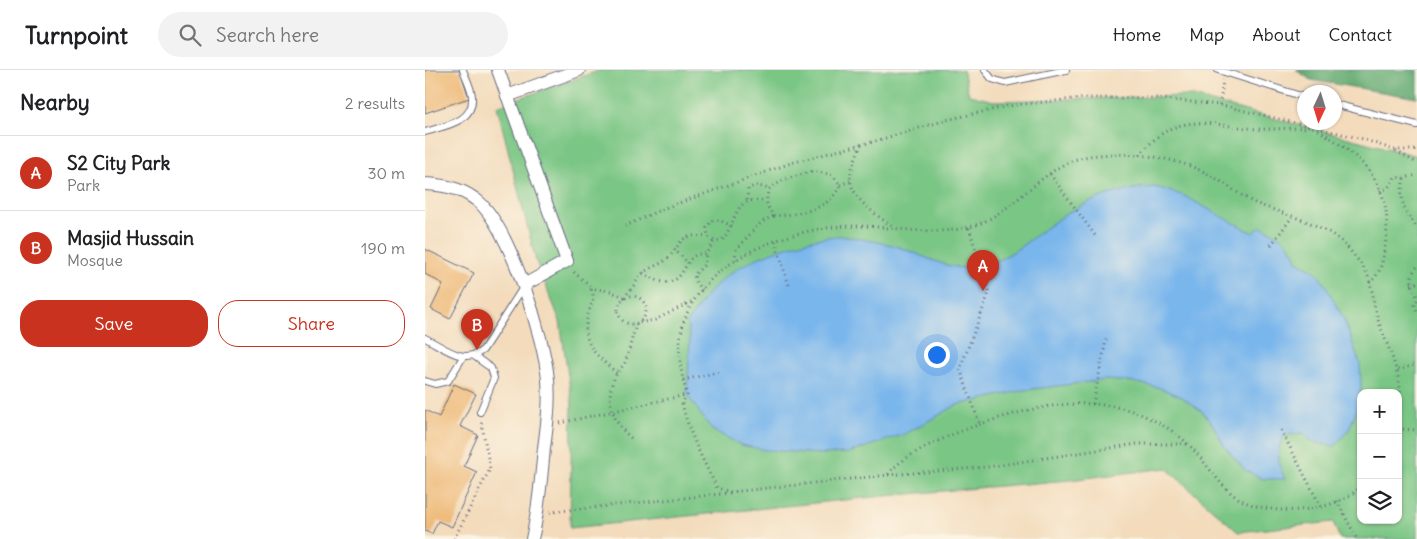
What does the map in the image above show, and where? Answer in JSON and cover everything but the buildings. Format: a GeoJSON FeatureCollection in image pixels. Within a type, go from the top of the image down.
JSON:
{"type":"FeatureCollection","features":[{"type":"Feature","properties":{"kind":"street"},"geometry":{"type":"LineString","coordinates":[[498,70],[567,261],[524,285]]}},
{"type":"Feature","properties":{"kind":"street"},"geometry":{"type":"LineString","coordinates":[[507,96],[579,70]]}},
{"type":"Feature","properties":{"kind":"street"},"geometry":{"type":"LineString","coordinates":[[425,184],[445,185],[477,200],[497,223],[524,285],[548,378],[547,427],[538,513],[533,539]]}},
{"type":"Feature","properties":{"kind":"lane"},"geometry":{"type":"LineString","coordinates":[[425,132],[462,120],[470,110],[472,97],[463,70]]}},
{"type":"Feature","properties":{"kind":"lane"},"geometry":{"type":"LineString","coordinates":[[985,70],[992,79],[1005,83],[1066,70]]}},
{"type":"Feature","properties":{"kind":"lane"},"geometry":{"type":"LineString","coordinates":[[1221,71],[1297,95]]}},
{"type":"Feature","properties":{"kind":"lane"},"geometry":{"type":"LineString","coordinates":[[1342,106],[1417,125]]}},
{"type":"Feature","properties":{"kind":"lane"},"geometry":{"type":"LineString","coordinates":[[425,338],[463,357],[474,356],[483,350],[524,285]]}},
{"type":"Feature","properties":{"kind":"lane"},"geometry":{"type":"LineString","coordinates":[[474,356],[491,368],[494,378],[480,412]]}},
{"type":"Feature","properties":{"kind":"lane"},"geometry":{"type":"LineString","coordinates":[[425,381],[435,384],[448,381],[463,357]]}},
{"type":"Feature","properties":{"kind":"path"},"geometry":{"type":"LineString","coordinates":[[1220,104],[1221,71]]}},
{"type":"Feature","properties":{"kind":"path"},"geometry":{"type":"LineString","coordinates":[[625,226],[665,208],[748,176],[946,120],[1023,104],[1084,98],[1146,98],[1220,104],[1297,123]]}},
{"type":"Feature","properties":{"kind":"path"},"geometry":{"type":"LineString","coordinates":[[1140,155],[1167,130],[1192,121],[1259,129],[1297,128]]}},
{"type":"Feature","properties":{"kind":"path"},"geometry":{"type":"LineString","coordinates":[[1318,130],[1344,145],[1365,164],[1374,177],[1385,205],[1387,235],[1381,269],[1378,275],[1369,283]]}},
{"type":"Feature","properties":{"kind":"path"},"geometry":{"type":"LineString","coordinates":[[1324,130],[1363,139],[1394,150],[1417,163]]}},
{"type":"Feature","properties":{"kind":"path"},"geometry":{"type":"LineString","coordinates":[[861,144],[850,181],[858,197],[894,228]]}},
{"type":"Feature","properties":{"kind":"path"},"geometry":{"type":"LineString","coordinates":[[1394,150],[1417,150]]}},
{"type":"Feature","properties":{"kind":"path"},"geometry":{"type":"LineString","coordinates":[[731,492],[717,488],[693,441],[682,403],[687,395],[679,366],[680,340],[684,321],[702,290],[735,260],[775,242],[806,232],[853,226],[938,233],[969,228],[992,219],[1050,174],[1086,156],[1140,155],[1194,168],[1252,201],[1326,231],[1345,245],[1367,274],[1377,314],[1398,370],[1401,389]]}},
{"type":"Feature","properties":{"kind":"path"},"geometry":{"type":"LineString","coordinates":[[774,216],[765,201],[769,189],[785,179],[811,172],[830,174],[840,185]]}},
{"type":"Feature","properties":{"kind":"path"},"geometry":{"type":"LineString","coordinates":[[1050,174],[1097,238]]}},
{"type":"Feature","properties":{"kind":"path"},"geometry":{"type":"LineString","coordinates":[[1380,191],[1388,188],[1395,177],[1404,178],[1417,175]]}},
{"type":"Feature","properties":{"kind":"path"},"geometry":{"type":"LineString","coordinates":[[1404,178],[1400,193],[1404,209],[1417,227]]}},
{"type":"Feature","properties":{"kind":"path"},"geometry":{"type":"LineString","coordinates":[[735,260],[736,249],[746,241],[755,226],[774,216],[799,214],[822,205],[837,192],[840,185],[850,181]]}},
{"type":"Feature","properties":{"kind":"path"},"geometry":{"type":"LineString","coordinates":[[694,301],[655,320],[627,323],[619,316],[618,306],[634,288],[643,273],[662,263],[677,244],[692,236],[707,236],[714,241],[722,240],[732,226],[732,219],[747,200],[748,189],[756,185],[769,189]]}},
{"type":"Feature","properties":{"kind":"path"},"geometry":{"type":"LineString","coordinates":[[747,200],[765,201]]}},
{"type":"Feature","properties":{"kind":"path"},"geometry":{"type":"LineString","coordinates":[[1271,245],[1292,217]]}},
{"type":"Feature","properties":{"kind":"path"},"geometry":{"type":"LineString","coordinates":[[707,236],[707,228],[711,221],[719,220],[732,226]]}},
{"type":"Feature","properties":{"kind":"path"},"geometry":{"type":"LineString","coordinates":[[969,228],[989,293],[960,369],[980,424]]}},
{"type":"Feature","properties":{"kind":"path"},"geometry":{"type":"LineString","coordinates":[[702,290],[696,284],[694,275],[704,265],[706,254],[714,241]]}},
{"type":"Feature","properties":{"kind":"path"},"geometry":{"type":"LineString","coordinates":[[775,242],[789,285]]}},
{"type":"Feature","properties":{"kind":"path"},"geometry":{"type":"LineString","coordinates":[[674,250],[687,262]]}},
{"type":"Feature","properties":{"kind":"path"},"geometry":{"type":"LineString","coordinates":[[643,273],[659,281],[671,281],[681,276],[687,262],[697,254],[706,254]]}},
{"type":"Feature","properties":{"kind":"path"},"geometry":{"type":"LineString","coordinates":[[567,261],[579,278],[591,288],[610,291],[624,297],[635,295],[643,301],[647,311],[642,320],[637,323],[629,343],[626,359],[617,373],[610,391],[612,411],[620,428],[631,438]]}},
{"type":"Feature","properties":{"kind":"path"},"geometry":{"type":"LineString","coordinates":[[1417,267],[1414,270],[1411,284],[1417,299],[1415,306],[1417,312]]}},
{"type":"Feature","properties":{"kind":"path"},"geometry":{"type":"LineString","coordinates":[[1411,284],[1417,283]]}},
{"type":"Feature","properties":{"kind":"path"},"geometry":{"type":"LineString","coordinates":[[591,288],[593,299],[586,320],[586,337],[594,354],[617,373]]}},
{"type":"Feature","properties":{"kind":"path"},"geometry":{"type":"LineString","coordinates":[[1093,404],[1107,336]]}},
{"type":"Feature","properties":{"kind":"path"},"geometry":{"type":"LineString","coordinates":[[1398,370],[1417,364]]}},
{"type":"Feature","properties":{"kind":"path"},"geometry":{"type":"LineString","coordinates":[[683,380],[719,372]]}},
{"type":"Feature","properties":{"kind":"path"},"geometry":{"type":"LineString","coordinates":[[547,427],[687,395]]}},
{"type":"Feature","properties":{"kind":"path"},"geometry":{"type":"LineString","coordinates":[[888,475],[892,467],[915,454],[980,424],[1014,414],[1066,403],[1093,404],[1138,413],[1170,430],[1188,444],[1232,494],[1260,506],[1275,510],[1305,510],[1337,501],[1357,488]]}},
{"type":"Feature","properties":{"kind":"path"},"geometry":{"type":"LineString","coordinates":[[454,539],[490,469],[480,412]]}},
{"type":"Feature","properties":{"kind":"path"},"geometry":{"type":"LineString","coordinates":[[1402,429],[1417,430]]}},
{"type":"Feature","properties":{"kind":"path"},"geometry":{"type":"LineString","coordinates":[[1281,430],[1321,507]]}},
{"type":"Feature","properties":{"kind":"path"},"geometry":{"type":"LineString","coordinates":[[538,513],[888,475],[987,467],[1137,444],[1188,444]]}},
{"type":"Feature","properties":{"kind":"path"},"geometry":{"type":"LineString","coordinates":[[1337,501],[1357,539]]}},
{"type":"Feature","properties":{"kind":"green space"},"geometry":{"type":"Polygon","coordinates":[[[601,70],[963,70],[969,95],[994,101],[1189,96],[1297,124],[1297,130],[1318,130],[1417,156],[1417,539],[1340,539],[1333,522],[1238,532],[1166,468],[1070,480],[874,497],[570,528],[572,403],[560,321],[536,261],[497,106],[601,70]]]}},
{"type":"Feature","properties":{"kind":"green space"},"geometry":{"type":"Polygon","coordinates":[[[1296,70],[1417,70],[1417,98],[1342,85],[1311,80],[1296,70]]]}},
{"type":"Feature","properties":{"kind":"water"},"geometry":{"type":"Polygon","coordinates":[[[1156,187],[1182,195],[1253,233],[1260,227],[1278,235],[1288,244],[1297,261],[1315,271],[1326,286],[1344,319],[1360,364],[1361,388],[1357,389],[1357,409],[1349,429],[1335,446],[1312,442],[1304,433],[1285,435],[1280,446],[1279,457],[1285,479],[1263,479],[1245,470],[1225,447],[1204,413],[1182,397],[1160,388],[1133,382],[1105,380],[1025,390],[957,405],[905,434],[848,453],[820,454],[765,450],[741,445],[712,430],[687,395],[690,339],[687,323],[703,300],[718,284],[747,263],[792,245],[840,236],[900,247],[947,265],[971,268],[983,266],[1015,251],[1063,216],[1085,204],[1107,195],[1156,187]]]}},
{"type":"Feature","properties":{"kind":"place","name":"S2 City Park"},"geometry":{"type":"Point","coordinates":[983,291]}},
{"type":"Feature","properties":{"kind":"place","name":"Masjid Hussain"},"geometry":{"type":"Point","coordinates":[477,350]}}]}
